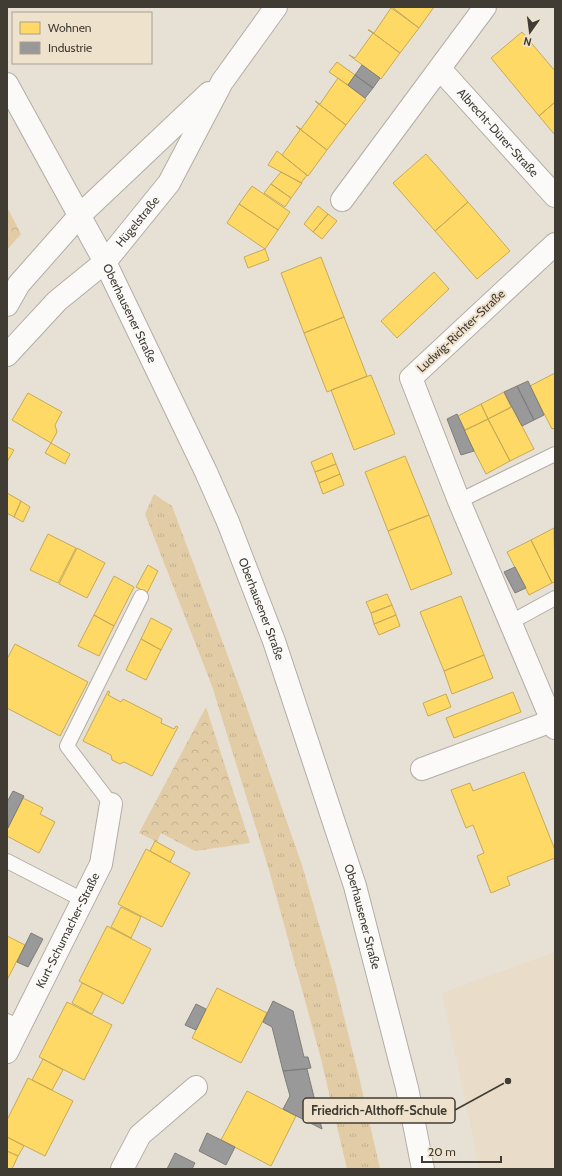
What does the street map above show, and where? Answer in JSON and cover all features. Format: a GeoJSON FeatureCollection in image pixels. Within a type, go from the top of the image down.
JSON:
{"type":"FeatureCollection","features":[{"type":"Feature","properties":{"kind":"street","name":"Hügelstraße"},"geometry":{"type":"LineString","coordinates":[[7,355],[57,301],[105,262],[169,182],[222,82],[276,7]]}},
{"type":"Feature","properties":{"kind":"street"},"geometry":{"type":"LineString","coordinates":[[342,200],[485,7]]}},
{"type":"Feature","properties":{"kind":"street","name":"Albrecht-Dürer-Straße"},"geometry":{"type":"LineString","coordinates":[[440,69],[555,196]]}},
{"type":"Feature","properties":{"kind":"street","name":"Hügelstraße"},"geometry":{"type":"LineString","coordinates":[[7,305],[19,284],[80,215],[222,82]]}},
{"type":"Feature","properties":{"kind":"street","name":"Oberhausener Straße"},"geometry":{"type":"LineString","coordinates":[[7,84],[105,262],[206,472],[228,522],[274,641],[355,886],[407,1088],[423,1169]]}},
{"type":"Feature","properties":{"kind":"street","name":"Ludwig-Richter-Straße"},"geometry":{"type":"LineString","coordinates":[[554,724],[459,501],[411,378],[555,244]]}},
{"type":"Feature","properties":{"kind":"street"},"geometry":{"type":"LineString","coordinates":[[422,769],[554,724]]}},
{"type":"Feature","properties":{"kind":"street","name":"Kurt-Schumacher-Straße"},"geometry":{"type":"LineString","coordinates":[[7,1052],[13,1024],[83,900],[101,864],[111,804]]}},
{"type":"Feature","properties":{"kind":"street"},"geometry":{"type":"LineString","coordinates":[[122,1169],[140,1135],[196,1087]]}},
{"type":"Feature","properties":{"kind":"lane"},"geometry":{"type":"LineString","coordinates":[[459,501],[553,454]]}},
{"type":"Feature","properties":{"kind":"lane"},"geometry":{"type":"LineString","coordinates":[[111,804],[67,746],[141,597]]}},
{"type":"Feature","properties":{"kind":"lane"},"geometry":{"type":"LineString","coordinates":[[511,622],[555,598]]}},
{"type":"Feature","properties":{"kind":"lane"},"geometry":{"type":"LineString","coordinates":[[7,861],[83,900]]}},
{"type":"Feature","properties":{"kind":"shaded area"},"geometry":{"type":"Polygon","coordinates":[[[555,952],[555,1169],[480,1169],[442,993],[555,952]]]}},
{"type":"Feature","properties":{"kind":"green space"},"geometry":{"type":"Polygon","coordinates":[[[7,207],[21,234],[7,250],[7,207]]]}},
{"type":"Feature","properties":{"kind":"green space"},"geometry":{"type":"Polygon","coordinates":[[[154,494],[172,506],[242,694],[302,865],[334,977],[380,1169],[347,1169],[320,1055],[269,870],[212,686],[145,514],[154,494]]]}},
{"type":"Feature","properties":{"kind":"green space"},"geometry":{"type":"Polygon","coordinates":[[[206,707],[250,843],[195,851],[161,833],[157,842],[139,833],[206,707]]]}},
{"type":"Feature","properties":{"kind":"building: Wohnen"},"geometry":{"type":"Polygon","coordinates":[[[390,7],[419,28],[400,53],[369,30],[374,33],[391,8],[390,7]]]}},
{"type":"Feature","properties":{"kind":"building: Wohnen"},"geometry":{"type":"Polygon","coordinates":[[[392,7],[434,7],[419,28],[392,7]]]}},
{"type":"Feature","properties":{"kind":"building: Wohnen"},"geometry":{"type":"Polygon","coordinates":[[[369,30],[400,53],[381,79],[349,55],[355,58],[373,33],[369,30]]]}},
{"type":"Feature","properties":{"kind":"building: Wohnen"},"geometry":{"type":"Polygon","coordinates":[[[522,32],[555,71],[555,102],[539,116],[491,58],[522,32]]]}},
{"type":"Feature","properties":{"kind":"building: Wohnen"},"geometry":{"type":"Polygon","coordinates":[[[337,62],[355,75],[348,85],[329,72],[337,62]]]}},
{"type":"Feature","properties":{"kind":"building: Wohnen"},"geometry":{"type":"Polygon","coordinates":[[[338,78],[366,99],[346,125],[315,101],[320,104],[338,78]]]}},
{"type":"Feature","properties":{"kind":"building: Wohnen"},"geometry":{"type":"Polygon","coordinates":[[[555,102],[555,135],[539,116],[555,102]]]}},
{"type":"Feature","properties":{"kind":"building: Wohnen"},"geometry":{"type":"Polygon","coordinates":[[[319,104],[346,125],[327,150],[296,126],[301,129],[319,104]]]}},
{"type":"Feature","properties":{"kind":"building: Wohnen"},"geometry":{"type":"Polygon","coordinates":[[[296,126],[327,150],[308,176],[282,155],[300,130],[296,126]]]}},
{"type":"Feature","properties":{"kind":"building: Wohnen"},"geometry":{"type":"Polygon","coordinates":[[[277,151],[307,175],[301,183],[268,165],[277,151]]]}},
{"type":"Feature","properties":{"kind":"building: Wohnen"},"geometry":{"type":"Polygon","coordinates":[[[426,154],[468,202],[435,231],[393,183],[426,154]]]}},
{"type":"Feature","properties":{"kind":"building: Wohnen"},"geometry":{"type":"Polygon","coordinates":[[[281,172],[302,183],[291,198],[271,184],[281,172]]]}},
{"type":"Feature","properties":{"kind":"building: Wohnen"},"geometry":{"type":"Polygon","coordinates":[[[271,184],[291,198],[285,207],[264,193],[271,184]]]}},
{"type":"Feature","properties":{"kind":"building: Wohnen"},"geometry":{"type":"Polygon","coordinates":[[[252,186],[290,212],[278,230],[239,204],[252,186]]]}},
{"type":"Feature","properties":{"kind":"building: Wohnen"},"geometry":{"type":"Polygon","coordinates":[[[468,202],[510,251],[477,279],[435,231],[468,202]]]}},
{"type":"Feature","properties":{"kind":"building: Wohnen"},"geometry":{"type":"Polygon","coordinates":[[[239,204],[278,230],[265,249],[227,223],[239,204]]]}},
{"type":"Feature","properties":{"kind":"building: Wohnen"},"geometry":{"type":"Polygon","coordinates":[[[318,206],[328,214],[313,232],[304,224],[318,206]]]}},
{"type":"Feature","properties":{"kind":"building: Wohnen"},"geometry":{"type":"Polygon","coordinates":[[[328,214],[337,221],[322,239],[313,232],[328,214]]]}},
{"type":"Feature","properties":{"kind":"building: Wohnen"},"geometry":{"type":"Polygon","coordinates":[[[265,249],[269,260],[248,268],[244,257],[265,249]]]}},
{"type":"Feature","properties":{"kind":"building: Wohnen"},"geometry":{"type":"Polygon","coordinates":[[[321,257],[344,317],[304,333],[281,273],[321,257]]]}},
{"type":"Feature","properties":{"kind":"building: Wohnen"},"geometry":{"type":"Polygon","coordinates":[[[434,272],[449,289],[397,338],[381,321],[434,272]]]}},
{"type":"Feature","properties":{"kind":"building: Wohnen"},"geometry":{"type":"Polygon","coordinates":[[[344,317],[367,376],[327,392],[304,333],[344,317]]]}},
{"type":"Feature","properties":{"kind":"building: Wohnen"},"geometry":{"type":"Polygon","coordinates":[[[555,373],[555,428],[552,429],[530,386],[555,373]]]}},
{"type":"Feature","properties":{"kind":"building: Wohnen"},"geometry":{"type":"Polygon","coordinates":[[[371,375],[395,434],[354,450],[331,390],[371,375]]]}},
{"type":"Feature","properties":{"kind":"building: Wohnen"},"geometry":{"type":"Polygon","coordinates":[[[504,392],[511,407],[488,419],[481,404],[504,392]]]}},
{"type":"Feature","properties":{"kind":"building: Wohnen"},"geometry":{"type":"Polygon","coordinates":[[[28,393],[62,412],[55,425],[57,432],[51,443],[12,420],[28,393]]]}},
{"type":"Feature","properties":{"kind":"building: Wohnen"},"geometry":{"type":"Polygon","coordinates":[[[481,404],[488,419],[465,430],[458,416],[481,404]]]}},
{"type":"Feature","properties":{"kind":"building: Wohnen"},"geometry":{"type":"Polygon","coordinates":[[[512,407],[534,449],[510,461],[488,419],[512,407]]]}},
{"type":"Feature","properties":{"kind":"building: Wohnen"},"geometry":{"type":"Polygon","coordinates":[[[488,419],[510,461],[486,474],[464,431],[488,419]]]}},
{"type":"Feature","properties":{"kind":"building: Wohnen"},"geometry":{"type":"Polygon","coordinates":[[[51,443],[70,454],[65,464],[45,453],[51,443]]]}},
{"type":"Feature","properties":{"kind":"building: Wohnen"},"geometry":{"type":"Polygon","coordinates":[[[7,447],[14,450],[7,462],[7,447]]]}},
{"type":"Feature","properties":{"kind":"building: Wohnen"},"geometry":{"type":"Polygon","coordinates":[[[332,453],[336,464],[315,472],[311,462],[332,453]]]}},
{"type":"Feature","properties":{"kind":"building: Wohnen"},"geometry":{"type":"Polygon","coordinates":[[[405,456],[429,515],[388,531],[365,472],[405,456]]]}},
{"type":"Feature","properties":{"kind":"building: Wohnen"},"geometry":{"type":"Polygon","coordinates":[[[336,464],[340,474],[319,483],[315,472],[336,464]]]}},
{"type":"Feature","properties":{"kind":"building: Wohnen"},"geometry":{"type":"Polygon","coordinates":[[[340,474],[344,485],[323,494],[319,483],[340,474]]]}},
{"type":"Feature","properties":{"kind":"building: Wohnen"},"geometry":{"type":"Polygon","coordinates":[[[7,493],[21,501],[14,517],[7,513],[7,493]]]}},
{"type":"Feature","properties":{"kind":"building: Wohnen"},"geometry":{"type":"Polygon","coordinates":[[[21,501],[30,507],[23,522],[14,517],[21,501]]]}},
{"type":"Feature","properties":{"kind":"building: Wohnen"},"geometry":{"type":"Polygon","coordinates":[[[429,515],[452,574],[411,590],[388,531],[429,515]]]}},
{"type":"Feature","properties":{"kind":"building: Wohnen"},"geometry":{"type":"Polygon","coordinates":[[[554,528],[555,582],[552,583],[531,540],[554,528]]]}},
{"type":"Feature","properties":{"kind":"building: Wohnen"},"geometry":{"type":"Polygon","coordinates":[[[48,534],[76,548],[58,583],[30,570],[48,534]]]}},
{"type":"Feature","properties":{"kind":"building: Wohnen"},"geometry":{"type":"Polygon","coordinates":[[[531,540],[552,583],[529,595],[507,552],[531,540]]]}},
{"type":"Feature","properties":{"kind":"building: Wohnen"},"geometry":{"type":"Polygon","coordinates":[[[77,548],[105,563],[87,598],[59,584],[77,548]]]}},
{"type":"Feature","properties":{"kind":"building: Wohnen"},"geometry":{"type":"Polygon","coordinates":[[[148,565],[158,571],[147,593],[136,587],[148,565]]]}},
{"type":"Feature","properties":{"kind":"building: Wohnen"},"geometry":{"type":"Polygon","coordinates":[[[114,576],[134,587],[114,626],[94,615],[114,576]]]}},
{"type":"Feature","properties":{"kind":"building: Wohnen"},"geometry":{"type":"Polygon","coordinates":[[[387,594],[392,605],[371,613],[366,602],[387,594]]]}},
{"type":"Feature","properties":{"kind":"building: Wohnen"},"geometry":{"type":"Polygon","coordinates":[[[461,596],[484,655],[444,671],[420,612],[461,596]]]}},
{"type":"Feature","properties":{"kind":"building: Wohnen"},"geometry":{"type":"Polygon","coordinates":[[[392,605],[396,615],[374,624],[371,613],[392,605]]]}},
{"type":"Feature","properties":{"kind":"building: Wohnen"},"geometry":{"type":"Polygon","coordinates":[[[94,615],[114,626],[99,656],[78,646],[94,615]]]}},
{"type":"Feature","properties":{"kind":"building: Wohnen"},"geometry":{"type":"Polygon","coordinates":[[[396,615],[400,626],[379,635],[374,624],[396,615]]]}},
{"type":"Feature","properties":{"kind":"building: Wohnen"},"geometry":{"type":"Polygon","coordinates":[[[151,618],[172,629],[161,650],[141,639],[151,618]]]}},
{"type":"Feature","properties":{"kind":"building: Wohnen"},"geometry":{"type":"Polygon","coordinates":[[[141,639],[161,650],[146,680],[126,670],[141,639]]]}},
{"type":"Feature","properties":{"kind":"building: Wohnen"},"geometry":{"type":"Polygon","coordinates":[[[15,644],[88,682],[60,736],[7,708],[7,659],[15,644]]]}},
{"type":"Feature","properties":{"kind":"building: Wohnen"},"geometry":{"type":"Polygon","coordinates":[[[484,655],[493,678],[452,694],[444,671],[484,655]]]}},
{"type":"Feature","properties":{"kind":"building: Wohnen"},"geometry":{"type":"Polygon","coordinates":[[[108,691],[110,692],[108,695],[121,702],[123,699],[162,719],[161,723],[174,729],[176,726],[178,727],[152,776],[124,762],[120,764],[112,760],[111,755],[83,741],[108,691]]]}},
{"type":"Feature","properties":{"kind":"building: Wohnen"},"geometry":{"type":"Polygon","coordinates":[[[513,692],[521,712],[454,738],[446,718],[513,692]]]}},
{"type":"Feature","properties":{"kind":"building: Wohnen"},"geometry":{"type":"Polygon","coordinates":[[[446,694],[451,707],[428,716],[423,703],[446,694]]]}},
{"type":"Feature","properties":{"kind":"building: Wohnen"},"geometry":{"type":"Polygon","coordinates":[[[524,772],[555,850],[555,858],[507,877],[510,885],[491,893],[477,856],[484,853],[473,825],[466,828],[451,790],[470,783],[473,791],[524,772]]]}},
{"type":"Feature","properties":{"kind":"building: Wohnen"},"geometry":{"type":"Polygon","coordinates":[[[23,798],[43,808],[40,814],[55,822],[39,853],[7,836],[7,829],[23,798]]]}},
{"type":"Feature","properties":{"kind":"building: Wohnen"},"geometry":{"type":"Polygon","coordinates":[[[155,841],[175,852],[170,862],[150,851],[155,841]]]}},
{"type":"Feature","properties":{"kind":"building: Wohnen"},"geometry":{"type":"Polygon","coordinates":[[[146,849],[190,873],[162,927],[118,904],[146,849]]]}},
{"type":"Feature","properties":{"kind":"building: Wohnen"},"geometry":{"type":"Polygon","coordinates":[[[121,907],[141,917],[131,938],[111,927],[121,907]]]}},
{"type":"Feature","properties":{"kind":"building: Wohnen"},"geometry":{"type":"Polygon","coordinates":[[[107,926],[151,949],[123,1004],[79,981],[107,926]]]}},
{"type":"Feature","properties":{"kind":"building: Wohnen"},"geometry":{"type":"Polygon","coordinates":[[[7,936],[25,945],[7,980],[7,936]]]}},
{"type":"Feature","properties":{"kind":"building: Wohnen"},"geometry":{"type":"Polygon","coordinates":[[[82,983],[103,993],[92,1014],[72,1003],[82,983]]]}},
{"type":"Feature","properties":{"kind":"building: Wohnen"},"geometry":{"type":"Polygon","coordinates":[[[217,988],[267,1013],[241,1063],[192,1038],[217,988]]]}},
{"type":"Feature","properties":{"kind":"building: Wohnen"},"geometry":{"type":"Polygon","coordinates":[[[67,1002],[112,1025],[84,1080],[39,1057],[67,1002]]]}},
{"type":"Feature","properties":{"kind":"building: Wohnen"},"geometry":{"type":"Polygon","coordinates":[[[43,1059],[63,1070],[52,1090],[32,1080],[43,1059]]]}},
{"type":"Feature","properties":{"kind":"building: Wohnen"},"geometry":{"type":"Polygon","coordinates":[[[28,1078],[73,1101],[45,1156],[7,1137],[7,1120],[28,1078]]]}},
{"type":"Feature","properties":{"kind":"building: Wohnen"},"geometry":{"type":"Polygon","coordinates":[[[247,1091],[296,1116],[271,1166],[221,1140],[247,1091]]]}},
{"type":"Feature","properties":{"kind":"building: Wohnen"},"geometry":{"type":"Polygon","coordinates":[[[7,1137],[24,1146],[18,1156],[7,1151],[7,1137]]]}},
{"type":"Feature","properties":{"kind":"building: Wohnen"},"geometry":{"type":"Polygon","coordinates":[[[7,1151],[18,1156],[12,1169],[7,1169],[7,1151]]]}},
{"type":"Feature","properties":{"kind":"building: Industrie"},"geometry":{"type":"Polygon","coordinates":[[[362,65],[380,78],[373,88],[355,75],[362,65]]]}},
{"type":"Feature","properties":{"kind":"building: Industrie"},"geometry":{"type":"Polygon","coordinates":[[[355,75],[373,88],[365,98],[348,85],[355,75]]]}},
{"type":"Feature","properties":{"kind":"building: Industrie"},"geometry":{"type":"Polygon","coordinates":[[[528,381],[544,415],[534,420],[517,386],[528,381]]]}},
{"type":"Feature","properties":{"kind":"building: Industrie"},"geometry":{"type":"Polygon","coordinates":[[[517,386],[534,420],[522,426],[504,392],[517,386]]]}},
{"type":"Feature","properties":{"kind":"building: Industrie"},"geometry":{"type":"Polygon","coordinates":[[[457,414],[474,451],[461,455],[447,419],[457,414]]]}},
{"type":"Feature","properties":{"kind":"building: Industrie"},"geometry":{"type":"Polygon","coordinates":[[[515,567],[526,588],[515,593],[504,572],[515,567]]]}},
{"type":"Feature","properties":{"kind":"building: Industrie"},"geometry":{"type":"Polygon","coordinates":[[[13,791],[24,796],[8,828],[7,802],[13,791]]]}},
{"type":"Feature","properties":{"kind":"building: Industrie"},"geometry":{"type":"Polygon","coordinates":[[[31,933],[43,939],[28,967],[17,962],[31,933]]]}},
{"type":"Feature","properties":{"kind":"building: Industrie"},"geometry":{"type":"Polygon","coordinates":[[[273,1001],[293,1011],[304,1057],[308,1057],[311,1068],[283,1071],[272,1027],[263,1022],[273,1001]]]}},
{"type":"Feature","properties":{"kind":"building: Industrie"},"geometry":{"type":"Polygon","coordinates":[[[196,1004],[206,1009],[196,1030],[185,1025],[196,1004]]]}},
{"type":"Feature","properties":{"kind":"building: Industrie"},"geometry":{"type":"Polygon","coordinates":[[[307,1069],[322,1129],[283,1109],[290,1096],[283,1071],[307,1069]]]}},
{"type":"Feature","properties":{"kind":"building: Industrie"},"geometry":{"type":"Polygon","coordinates":[[[207,1133],[235,1147],[226,1165],[199,1151],[207,1133]]]}},
{"type":"Feature","properties":{"kind":"building: Industrie"},"geometry":{"type":"Polygon","coordinates":[[[175,1153],[195,1163],[192,1169],[167,1169],[175,1153]]]}},
{"type":"Feature","properties":{"kind":"place","name":"Friedrich-Althoff-Schule"},"geometry":{"type":"Point","coordinates":[508,1081]}}]}
